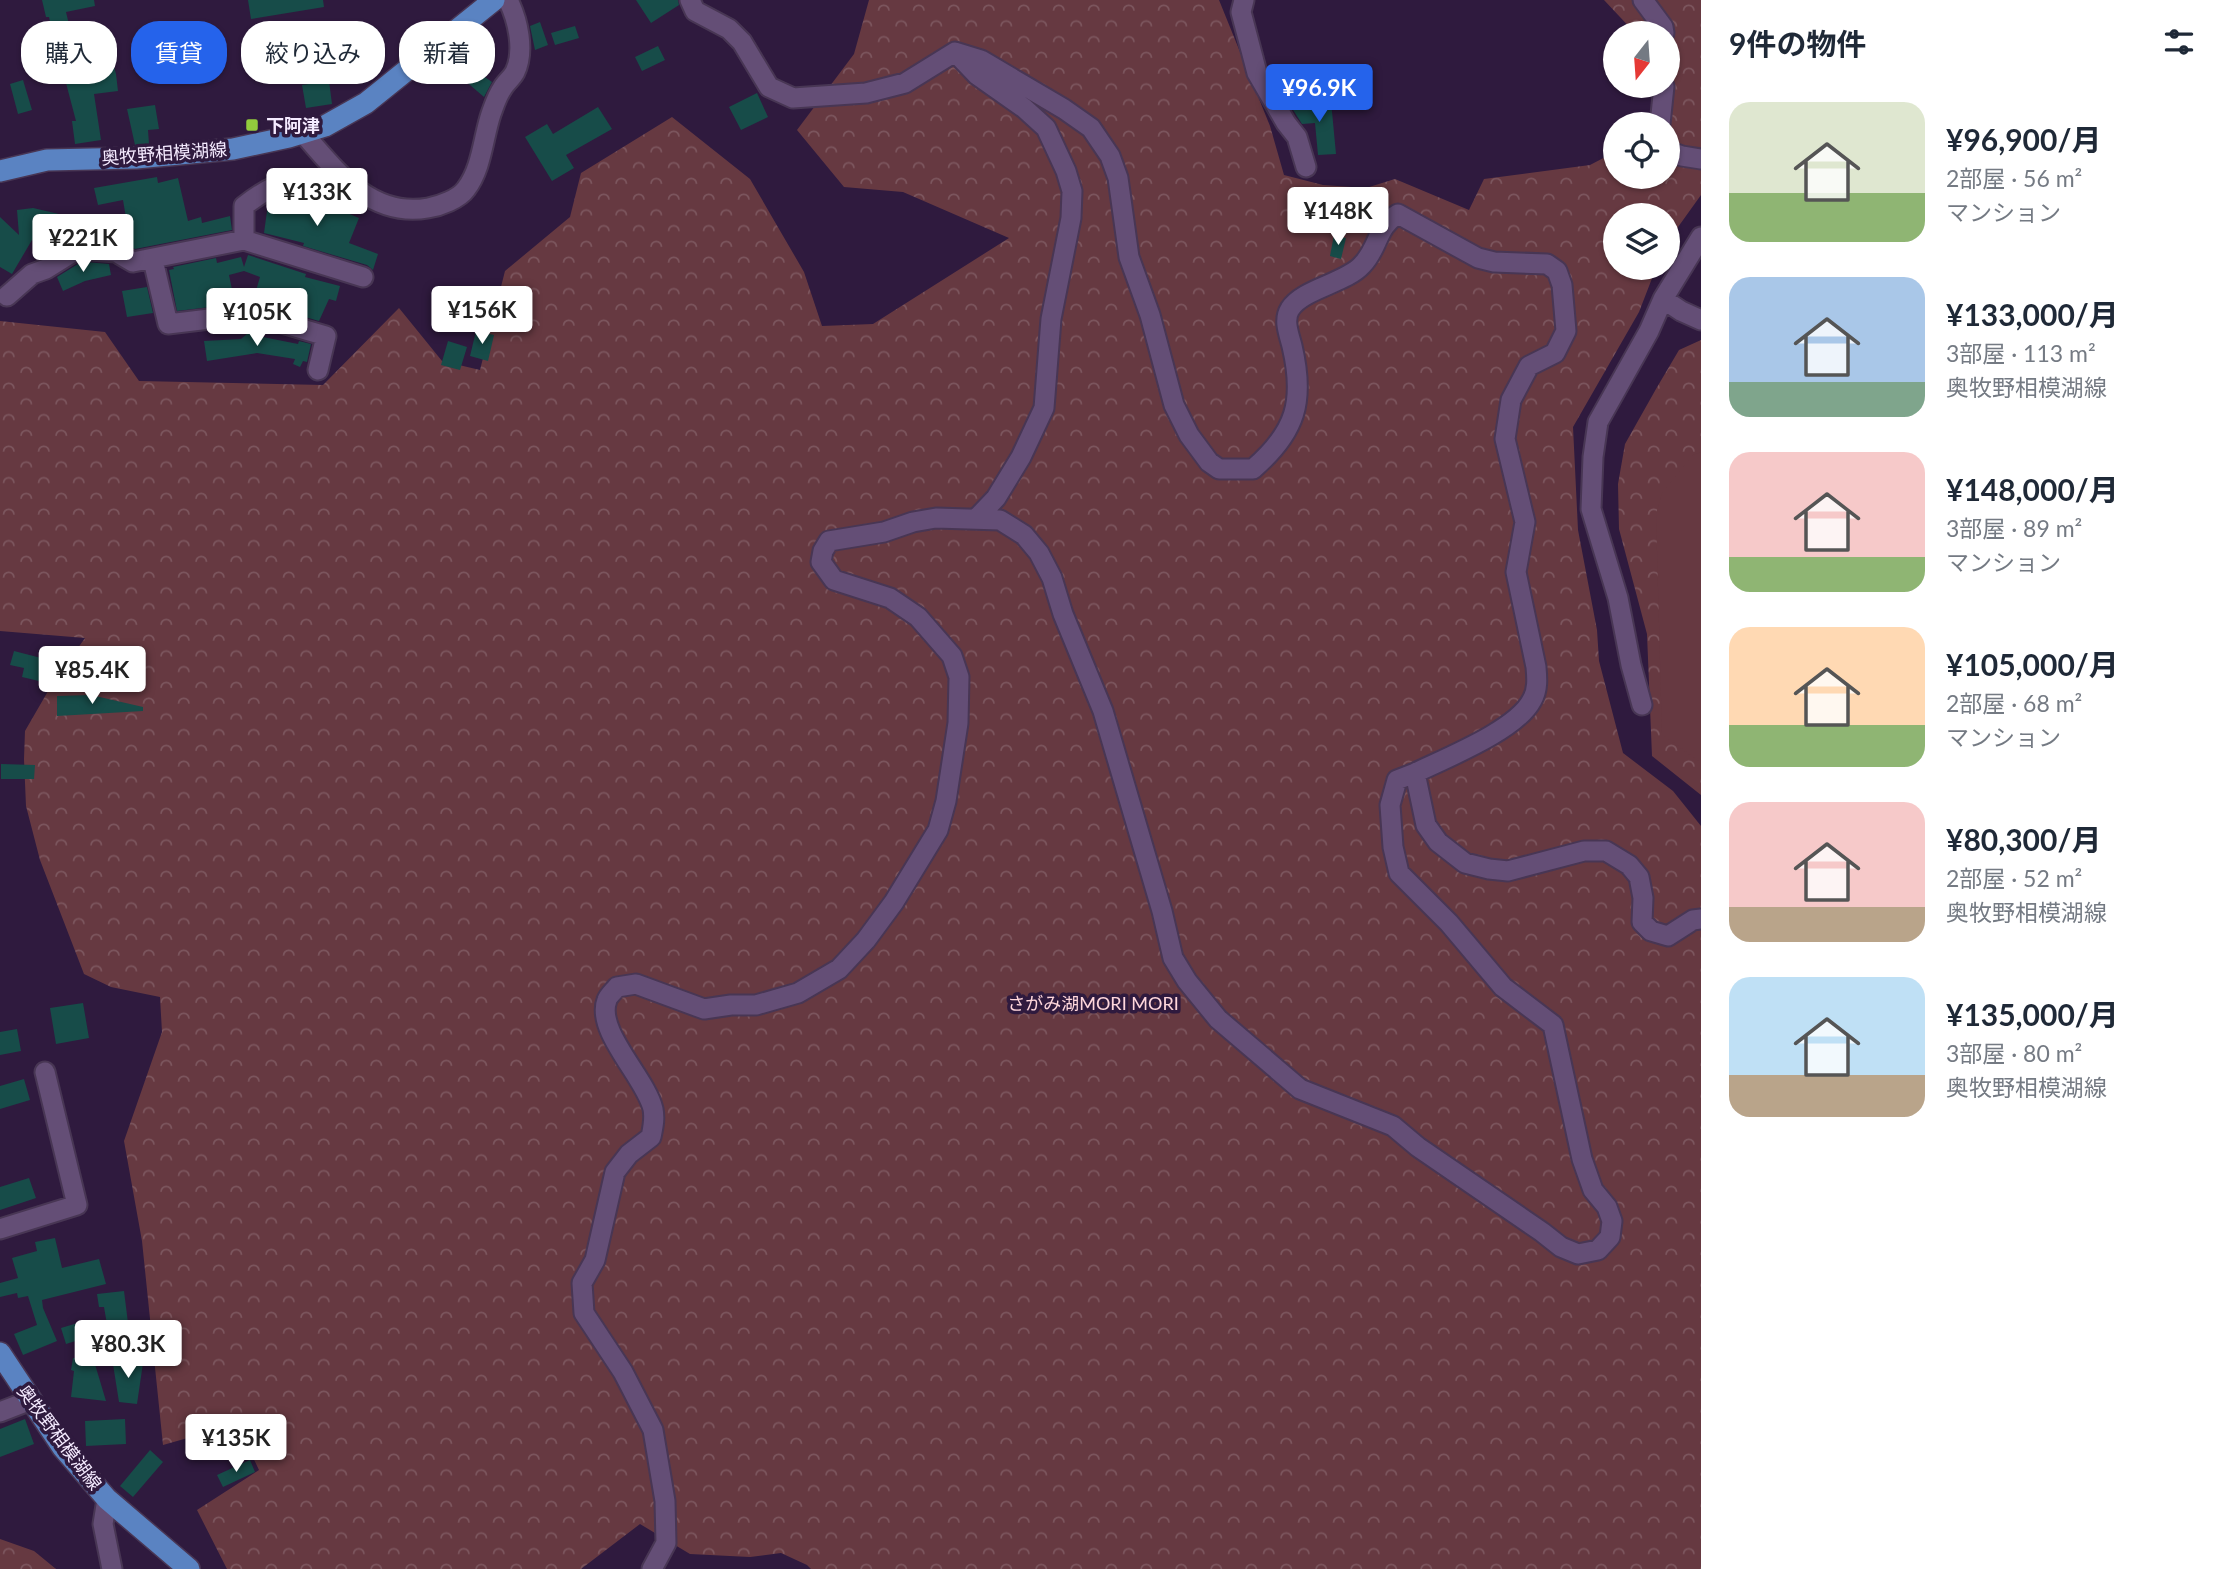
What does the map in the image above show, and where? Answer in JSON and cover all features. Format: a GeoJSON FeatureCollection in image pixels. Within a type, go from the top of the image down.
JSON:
{"type":"FeatureCollection","features":[{"type":"Feature","properties":{"kind":"main road","name":"奥牧野相模湖線"},"geometry":{"type":"LineString","coordinates":[[0,171],[47,160],[136,158],[233,149],[303,133],[325,125],[366,103],[494,0]]}},
{"type":"Feature","properties":{"kind":"main road","name":"奥牧野相模湖線"},"geometry":{"type":"LineString","coordinates":[[0,1353],[63,1448],[107,1499],[189,1569]]}},
{"type":"Feature","properties":{"kind":"street"},"geometry":{"type":"LineString","coordinates":[[303,133],[348,183],[385,206],[411,211],[438,207],[464,192],[481,156],[491,112],[500,91],[515,73],[521,51],[513,11],[508,0]]}},
{"type":"Feature","properties":{"kind":"street"},"geometry":{"type":"LineString","coordinates":[[652,1569],[666,1543],[665,1501],[653,1430],[623,1372],[584,1313],[582,1283],[595,1260],[610,1199],[611,1183],[615,1172],[629,1154],[651,1137],[654,1119],[648,1098],[606,1026],[607,1000],[617,987],[636,984],[704,1009],[756,1005],[798,993],[839,969],[866,940],[900,893],[938,830],[956,735],[959,677],[952,656],[918,617],[890,598],[834,580],[821,562],[829,541],[884,532],[913,522],[936,518],[1000,520],[1024,535],[1039,553],[1052,578],[1063,614],[1103,711],[1173,958],[1187,981],[1218,1019],[1300,1089],[1394,1126],[1418,1147],[1561,1247],[1578,1254],[1598,1250],[1610,1237],[1612,1222],[1607,1207],[1593,1190],[1582,1159],[1553,1025],[1503,987],[1449,923],[1399,873],[1393,847],[1390,806],[1397,780],[1475,744],[1513,720],[1532,701],[1537,681],[1536,667],[1517,572],[1525,522],[1505,439],[1511,400],[1529,366],[1555,353],[1566,331],[1562,285],[1557,271],[1547,264],[1494,262],[1478,258],[1398,214],[1382,227],[1372,252],[1361,267],[1320,290],[1303,296],[1289,310],[1286,323],[1296,365],[1296,398],[1291,427],[1275,450],[1253,469],[1219,469],[1209,462],[1188,435],[1174,405],[1150,315],[1129,257],[1118,178],[1110,156],[1091,128],[981,60],[956,52],[905,83],[866,93],[793,98],[769,87],[742,42],[729,29],[695,11],[690,0]]}},
{"type":"Feature","properties":{"kind":"street"},"geometry":{"type":"LineString","coordinates":[[1244,0],[1241,12],[1257,73],[1297,137],[1306,167]]}},
{"type":"Feature","properties":{"kind":"street"},"geometry":{"type":"LineString","coordinates":[[1643,0],[1659,21]]}},
{"type":"Feature","properties":{"kind":"street"},"geometry":{"type":"LineString","coordinates":[[956,52],[976,75],[1024,108],[1046,128],[1073,191],[1071,218],[1051,319],[1044,408],[1021,457],[996,498],[975,519]]}},
{"type":"Feature","properties":{"kind":"street"},"geometry":{"type":"LineString","coordinates":[[1680,155],[1701,159]]}},
{"type":"Feature","properties":{"kind":"street"},"geometry":{"type":"LineString","coordinates":[[244,240],[244,206],[267,188],[297,180],[348,183]]}},
{"type":"Feature","properties":{"kind":"street"},"geometry":{"type":"LineString","coordinates":[[1642,705],[1618,598],[1591,509],[1593,457],[1598,422],[1650,331],[1663,299],[1701,237]]}},
{"type":"Feature","properties":{"kind":"street"},"geometry":{"type":"LineString","coordinates":[[7,296],[33,274],[78,249],[116,252],[133,262],[244,240],[363,277]]}},
{"type":"Feature","properties":{"kind":"street"},"geometry":{"type":"LineString","coordinates":[[153,260],[169,324],[251,314],[326,337],[318,370]]}},
{"type":"Feature","properties":{"kind":"street"},"geometry":{"type":"LineString","coordinates":[[1663,299],[1701,320]]}},
{"type":"Feature","properties":{"kind":"street"},"geometry":{"type":"LineString","coordinates":[[1415,773],[1426,825],[1438,842],[1465,863],[1508,871],[1584,851],[1606,851],[1629,865],[1639,877],[1643,898],[1642,922],[1651,931],[1668,936],[1693,920],[1701,919]]}},
{"type":"Feature","properties":{"kind":"street"},"geometry":{"type":"LineString","coordinates":[[0,1229],[77,1205],[45,1072]]}},
{"type":"Feature","properties":{"kind":"street"},"geometry":{"type":"LineString","coordinates":[[0,1412],[31,1400]]}},
{"type":"Feature","properties":{"kind":"street"},"geometry":{"type":"LineString","coordinates":[[107,1499],[103,1524],[112,1569]]}},
{"type":"Feature","properties":{"kind":"green space","name":"さがみ湖MORI MORI"},"geometry":{"type":"Polygon","coordinates":[[[869,0],[1219,0],[1270,126],[1284,175],[1323,185],[1366,188],[1395,179],[1469,210],[1484,179],[1590,165],[1603,158],[1603,189],[1680,189],[1680,112],[1668,112],[1673,108],[1669,98],[1680,98],[1680,21],[1624,21],[1604,0],[1701,0],[1701,195],[1680,224],[1680,203],[1603,203],[1603,280],[1651,280],[1639,312],[1573,427],[1578,530],[1597,630],[1599,661],[1623,753],[1673,791],[1701,826],[1701,1569],[811,1569],[781,1553],[750,1557],[690,1554],[640,1524],[581,1569],[227,1569],[197,1510],[259,1470],[237,1424],[163,1445],[142,1241],[124,1141],[162,1032],[160,997],[111,987],[84,974],[40,860],[26,806],[25,731],[51,686],[85,638],[0,631],[0,321],[105,332],[139,381],[323,385],[399,308],[442,361],[480,370],[505,271],[570,217],[581,173],[672,117],[750,179],[804,272],[822,326],[873,324],[1009,238],[903,192],[844,187],[797,130],[854,54],[869,0]]]}},
{"type":"Feature","properties":{"kind":"green space"},"geometry":{"type":"Polygon","coordinates":[[[1701,340],[1701,795],[1652,756],[1647,634],[1619,529],[1618,484],[1625,444],[1656,389],[1679,350],[1701,340]]]}},
{"type":"Feature","properties":{"kind":"green space"},"geometry":{"type":"Polygon","coordinates":[[[1701,452],[1701,763],[1662,734],[1656,514],[1662,493],[1693,455],[1701,452]]]}},
{"type":"Feature","properties":{"kind":"green space"},"geometry":{"type":"Polygon","coordinates":[[[0,1539],[34,1551],[56,1569],[0,1569],[0,1539]]]}},
{"type":"Feature","properties":{"kind":"building"},"geometry":{"type":"Polygon","coordinates":[[[42,0],[94,0],[95,6],[66,12],[68,21],[50,21],[49,17],[46,17],[42,0]]]}},
{"type":"Feature","properties":{"kind":"building"},"geometry":{"type":"Polygon","coordinates":[[[248,0],[323,0],[324,7],[251,19],[248,0]]]}},
{"type":"Feature","properties":{"kind":"building"},"geometry":{"type":"Polygon","coordinates":[[[636,0],[678,0],[679,5],[651,23],[636,0]]]}},
{"type":"Feature","properties":{"kind":"building"},"geometry":{"type":"Polygon","coordinates":[[[540,22],[548,45],[535,50],[530,26],[540,22]]]}},
{"type":"Feature","properties":{"kind":"building"},"geometry":{"type":"Polygon","coordinates":[[[575,26],[579,38],[555,45],[551,33],[575,26]]]}},
{"type":"Feature","properties":{"kind":"building"},"geometry":{"type":"Polygon","coordinates":[[[658,46],[665,60],[642,71],[635,57],[658,46]]]}},
{"type":"Feature","properties":{"kind":"building"},"geometry":{"type":"Polygon","coordinates":[[[21,81],[21,84],[24,84],[32,110],[18,114],[10,84],[21,81]]]}},
{"type":"Feature","properties":{"kind":"building"},"geometry":{"type":"Polygon","coordinates":[[[117,82],[118,91],[94,94],[101,140],[75,144],[72,121],[76,121],[66,84],[117,82]]]}},
{"type":"Feature","properties":{"kind":"building"},"geometry":{"type":"Polygon","coordinates":[[[329,84],[332,104],[306,108],[302,85],[329,84]]]}},
{"type":"Feature","properties":{"kind":"building"},"geometry":{"type":"Polygon","coordinates":[[[469,84],[491,84],[484,97],[469,84]]]}},
{"type":"Feature","properties":{"kind":"building"},"geometry":{"type":"Polygon","coordinates":[[[757,93],[768,117],[741,130],[729,107],[757,93]]]}},
{"type":"Feature","properties":{"kind":"building"},"geometry":{"type":"Polygon","coordinates":[[[1331,101],[1336,154],[1318,155],[1315,123],[1302,124],[1290,105],[1331,101]]]}},
{"type":"Feature","properties":{"kind":"building"},"geometry":{"type":"Polygon","coordinates":[[[155,105],[159,129],[148,130],[149,144],[135,145],[127,109],[155,105]]]}},
{"type":"Feature","properties":{"kind":"building"},"geometry":{"type":"Polygon","coordinates":[[[598,107],[612,129],[566,155],[574,168],[552,181],[525,137],[547,124],[553,134],[598,107]]]}},
{"type":"Feature","properties":{"kind":"building"},"geometry":{"type":"Polygon","coordinates":[[[157,177],[158,183],[178,178],[188,221],[201,217],[202,223],[230,216],[232,230],[135,249],[118,240],[76,237],[44,229],[56,248],[43,257],[32,240],[12,274],[0,267],[0,217],[19,235],[17,210],[33,208],[128,230],[123,200],[98,205],[94,188],[157,177]]]}},
{"type":"Feature","properties":{"kind":"building"},"geometry":{"type":"Polygon","coordinates":[[[293,198],[324,203],[359,218],[349,243],[378,254],[373,270],[367,265],[303,246],[304,243],[264,233],[268,204],[276,199],[293,198]]]}},
{"type":"Feature","properties":{"kind":"building"},"geometry":{"type":"Polygon","coordinates":[[[1334,235],[1346,238],[1341,259],[1330,256],[1334,235]]]}},
{"type":"Feature","properties":{"kind":"building"},"geometry":{"type":"Polygon","coordinates":[[[248,255],[306,274],[305,277],[340,286],[336,301],[329,299],[319,321],[277,309],[253,301],[260,277],[244,271],[229,275],[235,304],[177,311],[169,270],[216,258],[217,263],[241,257],[244,267],[248,255]]]}},
{"type":"Feature","properties":{"kind":"building"},"geometry":{"type":"Polygon","coordinates":[[[86,262],[109,264],[111,275],[85,281],[63,291],[57,277],[86,262]]]}},
{"type":"Feature","properties":{"kind":"building"},"geometry":{"type":"Polygon","coordinates":[[[147,287],[153,313],[127,317],[122,291],[147,287]]]}},
{"type":"Feature","properties":{"kind":"building"},"geometry":{"type":"Polygon","coordinates":[[[476,331],[494,335],[488,361],[470,356],[476,331]]]}},
{"type":"Feature","properties":{"kind":"building"},"geometry":{"type":"Polygon","coordinates":[[[262,333],[263,337],[311,344],[307,362],[303,361],[300,367],[293,364],[295,359],[257,353],[207,361],[204,341],[241,339],[247,334],[262,333]]]}},
{"type":"Feature","properties":{"kind":"building"},"geometry":{"type":"Polygon","coordinates":[[[448,341],[467,347],[460,370],[441,365],[448,341]]]}},
{"type":"Feature","properties":{"kind":"building"},"geometry":{"type":"Polygon","coordinates":[[[14,651],[49,660],[43,682],[22,677],[24,668],[10,665],[14,651]]]}},
{"type":"Feature","properties":{"kind":"building"},"geometry":{"type":"Polygon","coordinates":[[[91,695],[143,707],[143,711],[57,716],[57,696],[91,695]]]}},
{"type":"Feature","properties":{"kind":"building"},"geometry":{"type":"Polygon","coordinates":[[[1,764],[35,765],[34,779],[1,779],[1,764]]]}},
{"type":"Feature","properties":{"kind":"building"},"geometry":{"type":"Polygon","coordinates":[[[83,1003],[89,1038],[56,1044],[50,1008],[83,1003]]]}},
{"type":"Feature","properties":{"kind":"building"},"geometry":{"type":"Polygon","coordinates":[[[17,1029],[21,1051],[0,1055],[0,1032],[17,1029]]]}},
{"type":"Feature","properties":{"kind":"building"},"geometry":{"type":"Polygon","coordinates":[[[24,1079],[30,1100],[0,1109],[0,1086],[24,1079]]]}},
{"type":"Feature","properties":{"kind":"building"},"geometry":{"type":"Polygon","coordinates":[[[29,1178],[36,1198],[0,1210],[0,1187],[29,1178]]]}},
{"type":"Feature","properties":{"kind":"building"},"geometry":{"type":"Polygon","coordinates":[[[55,1238],[62,1268],[99,1259],[106,1284],[42,1300],[57,1341],[23,1355],[14,1334],[37,1325],[28,1296],[18,1298],[17,1293],[0,1297],[0,1283],[18,1278],[12,1258],[37,1251],[35,1242],[55,1238]]]}},
{"type":"Feature","properties":{"kind":"building"},"geometry":{"type":"Polygon","coordinates":[[[124,1291],[128,1323],[133,1322],[135,1338],[110,1342],[104,1307],[99,1307],[97,1294],[124,1291]]]}},
{"type":"Feature","properties":{"kind":"building"},"geometry":{"type":"Polygon","coordinates":[[[81,1322],[85,1338],[66,1344],[61,1328],[81,1322]]]}},
{"type":"Feature","properties":{"kind":"building"},"geometry":{"type":"Polygon","coordinates":[[[73,1358],[94,1361],[106,1401],[71,1397],[73,1358]]]}},
{"type":"Feature","properties":{"kind":"building"},"geometry":{"type":"Polygon","coordinates":[[[112,1358],[143,1363],[137,1404],[119,1402],[112,1358]]]}},
{"type":"Feature","properties":{"kind":"building"},"geometry":{"type":"Polygon","coordinates":[[[25,1419],[34,1444],[0,1457],[0,1429],[25,1419]]]}},
{"type":"Feature","properties":{"kind":"building"},"geometry":{"type":"Polygon","coordinates":[[[125,1419],[126,1444],[86,1446],[85,1421],[125,1419]]]}},
{"type":"Feature","properties":{"kind":"building"},"geometry":{"type":"Polygon","coordinates":[[[150,1450],[163,1462],[133,1497],[120,1486],[150,1450]]]}},
{"type":"Feature","properties":{"kind":"building"},"geometry":{"type":"Polygon","coordinates":[[[250,1460],[255,1472],[223,1487],[217,1475],[250,1460]]]}},
{"type":"Feature","properties":{"kind":"place","name":"下阿津"},"geometry":{"type":"Point","coordinates":[252,125]}}]}
